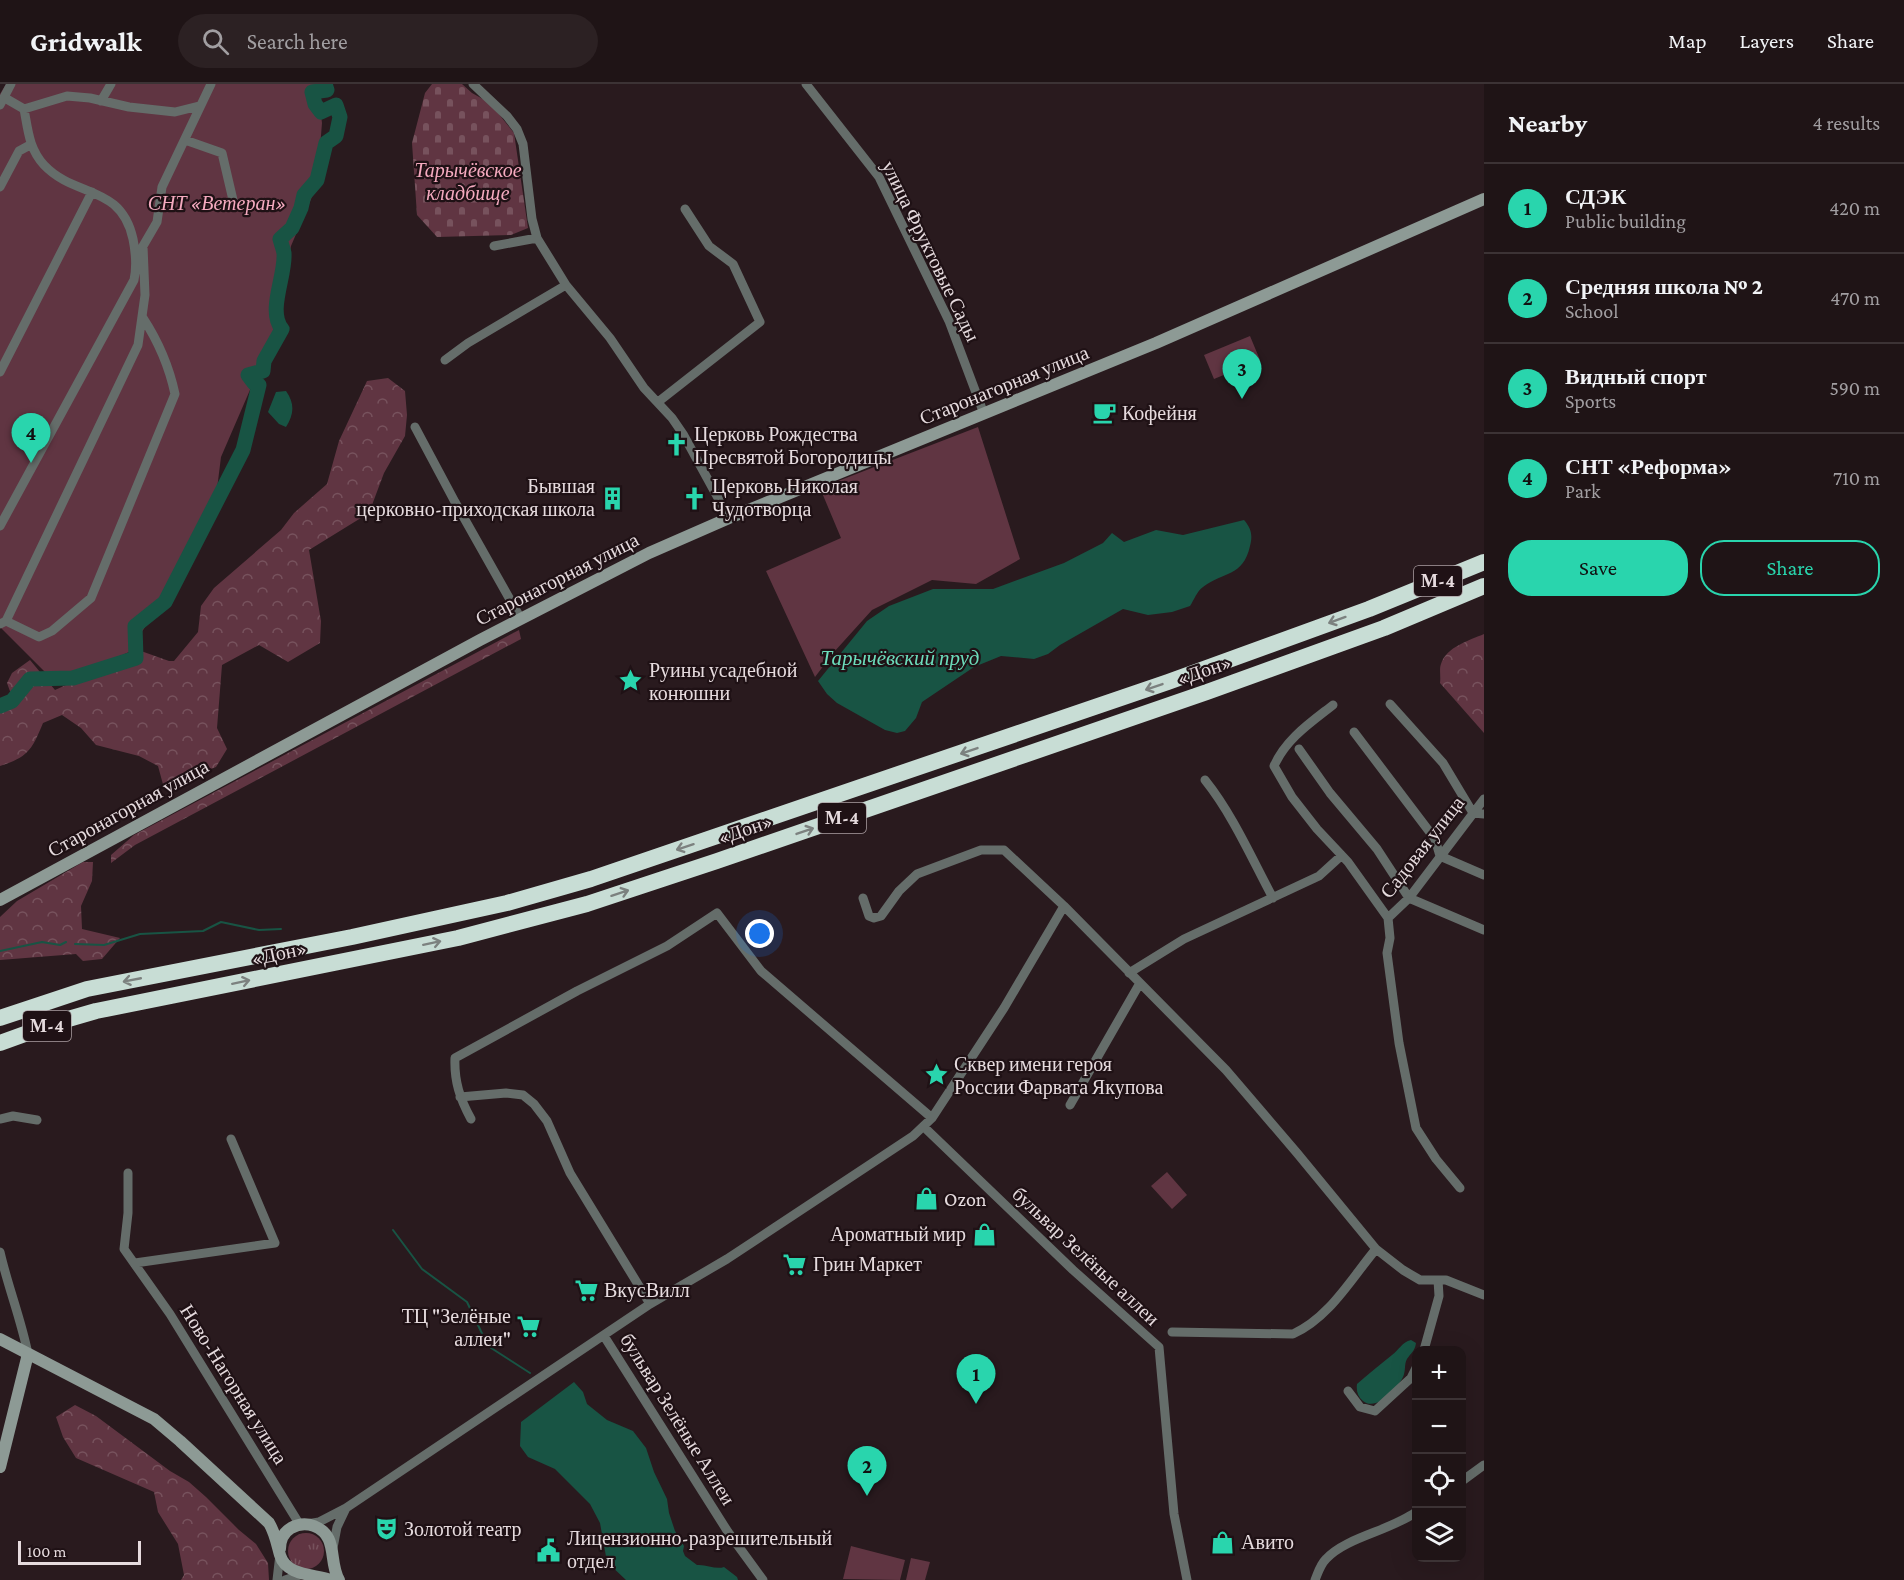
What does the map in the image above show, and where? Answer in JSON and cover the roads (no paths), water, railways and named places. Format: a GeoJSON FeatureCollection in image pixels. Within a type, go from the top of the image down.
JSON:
{"type":"FeatureCollection","features":[{"type":"Feature","properties":{"kind":"highway","name":"«Дон»"},"geometry":{"type":"LineString","coordinates":[[0,1018],[87,989],[507,903],[591,879],[1168,682],[1369,609],[1484,562]]}},
{"type":"Feature","properties":{"kind":"highway","name":"«Дон»"},"geometry":{"type":"LineString","coordinates":[[0,1043],[96,1011],[458,938],[587,904],[739,854],[1218,688],[1384,628],[1484,586]]}},
{"type":"Feature","properties":{"kind":"main road","name":"Старонагорная улица"},"geometry":{"type":"LineString","coordinates":[[0,900],[617,568],[729,518],[1156,343],[1484,199]]}},
{"type":"Feature","properties":{"kind":"main road"},"geometry":{"type":"LineString","coordinates":[[0,1339],[154,1419],[269,1523],[288,1567],[331,1580]]}},
{"type":"Feature","properties":{"kind":"main road"},"geometry":{"type":"LineString","coordinates":[[0,1350],[28,1354]]}},
{"type":"Feature","properties":{"kind":"main road"},"geometry":{"type":"LineString","coordinates":[[0,1467],[28,1354]]}},
{"type":"Feature","properties":{"kind":"main road"},"geometry":{"type":"LineString","coordinates":[[255,1510],[271,1519],[322,1530],[330,1540],[334,1570],[339,1580]]}},
{"type":"Feature","properties":{"kind":"main road"},"geometry":{"type":"LineString","coordinates":[[280,1551],[285,1534],[301,1525]]}},
{"type":"Feature","properties":{"kind":"main road"},"geometry":{"type":"LineString","coordinates":[[306,1573],[321,1569],[333,1552]]}},
{"type":"Feature","properties":{"kind":"street"},"geometry":{"type":"LineString","coordinates":[[11,84],[2,101],[24,110],[68,96],[101,100],[129,107],[175,112],[199,106]]}},
{"type":"Feature","properties":{"kind":"street"},"geometry":{"type":"LineString","coordinates":[[101,100],[111,84]]}},
{"type":"Feature","properties":{"kind":"street"},"geometry":{"type":"LineString","coordinates":[[142,318],[154,335],[171,375],[175,394],[91,598],[52,632],[39,637],[3,622],[138,345],[145,295],[143,246],[157,222],[162,187],[211,84]]}},
{"type":"Feature","properties":{"kind":"street"},"geometry":{"type":"LineString","coordinates":[[473,84],[495,103],[517,129],[523,144],[532,219],[537,238],[567,285],[610,338],[644,388],[683,434],[729,518]]}},
{"type":"Feature","properties":{"kind":"street","name":"улица Фруктовые Сады"},"geometry":{"type":"LineString","coordinates":[[806,84],[879,177],[949,321],[984,414]]}},
{"type":"Feature","properties":{"kind":"street"},"geometry":{"type":"LineString","coordinates":[[0,526],[134,280],[137,268],[129,224],[117,206],[92,192],[60,179],[44,165],[30,145],[24,110]]}},
{"type":"Feature","properties":{"kind":"street"},"geometry":{"type":"LineString","coordinates":[[184,140],[222,153],[233,200]]}},
{"type":"Feature","properties":{"kind":"street"},"geometry":{"type":"LineString","coordinates":[[0,187],[19,151],[30,145]]}},
{"type":"Feature","properties":{"kind":"street"},"geometry":{"type":"LineString","coordinates":[[0,372],[92,192]]}},
{"type":"Feature","properties":{"kind":"street"},"geometry":{"type":"LineString","coordinates":[[658,402],[760,322],[733,264],[709,246],[685,209]]}},
{"type":"Feature","properties":{"kind":"street"},"geometry":{"type":"LineString","coordinates":[[494,246],[537,238]]}},
{"type":"Feature","properties":{"kind":"street"},"geometry":{"type":"LineString","coordinates":[[445,360],[468,343],[567,285]]}},
{"type":"Feature","properties":{"kind":"street"},"geometry":{"type":"LineString","coordinates":[[415,427],[454,502],[521,619]]}},
{"type":"Feature","properties":{"kind":"street"},"geometry":{"type":"LineString","coordinates":[[1390,704],[1443,763],[1473,813],[1484,814]]}},
{"type":"Feature","properties":{"kind":"street"},"geometry":{"type":"LineString","coordinates":[[1333,705],[1280,751],[1274,766],[1292,797],[1348,862],[1389,918],[1388,953],[1400,1049],[1416,1128],[1460,1188]]}},
{"type":"Feature","properties":{"kind":"street"},"geometry":{"type":"LineString","coordinates":[[1354,732],[1435,839],[1440,856],[1484,875]]}},
{"type":"Feature","properties":{"kind":"street"},"geometry":{"type":"LineString","coordinates":[[1299,749],[1330,793],[1377,849],[1409,898],[1484,930]]}},
{"type":"Feature","properties":{"kind":"street"},"geometry":{"type":"LineString","coordinates":[[1204,780],[1213,790],[1248,848],[1274,898]]}},
{"type":"Feature","properties":{"kind":"street","name":"Садовая улица"},"geometry":{"type":"LineString","coordinates":[[1389,918],[1409,898],[1484,799]]}},
{"type":"Feature","properties":{"kind":"street"},"geometry":{"type":"LineString","coordinates":[[863,898],[869,916],[874,918],[880,916],[899,891],[917,874],[981,850],[1004,850],[1064,906],[1226,1070],[1376,1249],[1402,1270],[1420,1280],[1446,1280],[1484,1295]]}},
{"type":"Feature","properties":{"kind":"street"},"geometry":{"type":"LineString","coordinates":[[1129,973],[1184,939],[1319,876],[1341,856]]}},
{"type":"Feature","properties":{"kind":"street"},"geometry":{"type":"LineString","coordinates":[[301,1525],[319,1522],[346,1508],[650,1304],[736,1253],[913,1136],[932,1118],[1004,1008],[1064,906]]}},
{"type":"Feature","properties":{"kind":"street"},"geometry":{"type":"LineString","coordinates":[[471,1119],[460,1097],[454,1071],[455,1058],[577,991],[667,946],[717,913],[761,971],[932,1118]]}},
{"type":"Feature","properties":{"kind":"street"},"geometry":{"type":"LineString","coordinates":[[1070,1105],[1140,983]]}},
{"type":"Feature","properties":{"kind":"street"},"geometry":{"type":"LineString","coordinates":[[460,1097],[506,1093],[523,1095],[534,1104],[547,1121],[570,1173],[650,1304]]}},
{"type":"Feature","properties":{"kind":"street"},"geometry":{"type":"LineString","coordinates":[[0,1119],[13,1116],[37,1120]]}},
{"type":"Feature","properties":{"kind":"street","name":"бульвар Зелёные аллеи"},"geometry":{"type":"LineString","coordinates":[[924,1127],[1073,1270],[1159,1347],[1174,1514],[1187,1580]]}},
{"type":"Feature","properties":{"kind":"street"},"geometry":{"type":"LineString","coordinates":[[135,1263],[275,1243],[231,1139]]}},
{"type":"Feature","properties":{"kind":"street","name":"Ново-Нагорная улица"},"geometry":{"type":"LineString","coordinates":[[128,1173],[129,1212],[124,1249],[170,1314],[301,1525]]}},
{"type":"Feature","properties":{"kind":"street"},"geometry":{"type":"LineString","coordinates":[[1172,1332],[1293,1334],[1306,1328],[1321,1316],[1376,1249]]}},
{"type":"Feature","properties":{"kind":"street"},"geometry":{"type":"LineString","coordinates":[[0,1252],[8,1286],[23,1328],[28,1354]]}},
{"type":"Feature","properties":{"kind":"street"},"geometry":{"type":"LineString","coordinates":[[1425,1346],[1439,1296],[1438,1280]]}},
{"type":"Feature","properties":{"kind":"street","name":"бульвар Зелёные Аллеи"},"geometry":{"type":"LineString","coordinates":[[604,1336],[728,1532],[763,1580]]}},
{"type":"Feature","properties":{"kind":"street"},"geometry":{"type":"LineString","coordinates":[[1348,1391],[1360,1407],[1375,1411],[1412,1376]]}},
{"type":"Feature","properties":{"kind":"street"},"geometry":{"type":"LineString","coordinates":[[1466,1478],[1484,1465]]}},
{"type":"Feature","properties":{"kind":"street"},"geometry":{"type":"LineString","coordinates":[[333,1552],[338,1527],[346,1508]]}},
{"type":"Feature","properties":{"kind":"street"},"geometry":{"type":"LineString","coordinates":[[1315,1580],[1324,1561],[1341,1548],[1412,1515]]}},
{"type":"Feature","properties":{"kind":"street"},"geometry":{"type":"LineString","coordinates":[[277,1580],[280,1551]]}},
{"type":"Feature","properties":{"kind":"street"},"geometry":{"type":"LineString","coordinates":[[285,1580],[306,1573]]}},
{"type":"Feature","properties":{"kind":"water"},"geometry":{"type":"Polygon","coordinates":[[[286,391],[291,400],[292,409],[291,418],[286,427],[279,424],[268,412],[276,392],[286,391]]]}},
{"type":"Feature","properties":{"kind":"water","name":"Тарычёвский пруд"},"geometry":{"type":"Polygon","coordinates":[[[1244,520],[1250,529],[1251,538],[1243,563],[1232,572],[1201,589],[1190,606],[1172,612],[1148,615],[1123,609],[1048,654],[1034,659],[1001,656],[974,667],[922,702],[916,718],[905,731],[897,733],[885,730],[837,703],[818,681],[867,621],[889,606],[933,589],[993,589],[1064,563],[1103,543],[1112,533],[1124,542],[1156,530],[1183,535],[1244,520]]]}},
{"type":"Feature","properties":{"kind":"water"},"geometry":{"type":"Polygon","coordinates":[[[1408,1341],[1416,1343],[1412,1346],[1404,1375],[1397,1387],[1380,1401],[1369,1404],[1363,1401],[1358,1394],[1357,1384],[1408,1341]]]}},
{"type":"Feature","properties":{"kind":"water"},"geometry":{"type":"Polygon","coordinates":[[[574,1382],[583,1392],[587,1404],[607,1420],[633,1431],[646,1448],[667,1499],[675,1531],[684,1546],[685,1556],[697,1565],[724,1567],[738,1580],[626,1580],[607,1562],[600,1523],[590,1504],[555,1469],[528,1457],[520,1446],[521,1422],[574,1382]]]}},
{"type":"Feature","properties":{"kind":"waterway"},"geometry":{"type":"LineString","coordinates":[[0,706],[12,701],[30,679],[73,678],[136,658],[135,626],[165,602],[243,450],[259,385],[254,383],[248,375],[263,371],[264,361],[282,329],[276,313],[284,262],[280,239],[292,228],[304,195],[317,180],[326,143],[336,136],[340,117],[336,105],[321,112],[315,104],[312,92],[327,90],[325,84]]}},
{"type":"Feature","properties":{"kind":"waterway"},"geometry":{"type":"LineString","coordinates":[[75,944],[104,945],[140,934],[203,931],[221,922],[259,930],[281,929]]}},
{"type":"Feature","properties":{"kind":"waterway"},"geometry":{"type":"LineString","coordinates":[[0,951],[42,942],[60,945],[66,942]]}},
{"type":"Feature","properties":{"kind":"waterway"},"geometry":{"type":"LineString","coordinates":[[393,1230],[422,1269],[467,1302],[488,1346],[530,1373]]}},
{"type":"Feature","properties":{"kind":"place","name":"Видный спорт"},"geometry":{"type":"Point","coordinates":[1242,399]}},
{"type":"Feature","properties":{"kind":"place","name":"Кофейня"},"geometry":{"type":"Point","coordinates":[1104,413]}},
{"type":"Feature","properties":{"kind":"place","name":"Церковь Рождества Пресвятой Богородицы"},"geometry":{"type":"Point","coordinates":[676,445]}},
{"type":"Feature","properties":{"kind":"place","name":"СНТ «Реформа»"},"geometry":{"type":"Point","coordinates":[31,463]}},
{"type":"Feature","properties":{"kind":"place","name":"Бывшая церковно-приходская школа"},"geometry":{"type":"Point","coordinates":[613,498]}},
{"type":"Feature","properties":{"kind":"place","name":"Церковь Николая Чудотворца"},"geometry":{"type":"Point","coordinates":[694,498]}},
{"type":"Feature","properties":{"kind":"place","name":"Руины усадебной конюшни"},"geometry":{"type":"Point","coordinates":[631,681]}},
{"type":"Feature","properties":{"kind":"place","name":"Сквер имени героя России Фарвата Якупова"},"geometry":{"type":"Point","coordinates":[936,1075]}},
{"type":"Feature","properties":{"kind":"place","name":"Ozon"},"geometry":{"type":"Point","coordinates":[926,1199]}},
{"type":"Feature","properties":{"kind":"place","name":"Ароматный мир"},"geometry":{"type":"Point","coordinates":[984,1234]}},
{"type":"Feature","properties":{"kind":"place","name":"Грин Маркет"},"geometry":{"type":"Point","coordinates":[795,1264]}},
{"type":"Feature","properties":{"kind":"place","name":"ВкусВилл"},"geometry":{"type":"Point","coordinates":[586,1290]}},
{"type":"Feature","properties":{"kind":"place","name":"ТЦ \"Зелёные аллеи\""},"geometry":{"type":"Point","coordinates":[529,1327]}},
{"type":"Feature","properties":{"kind":"place","name":"СДЭК"},"geometry":{"type":"Point","coordinates":[976,1404]}},
{"type":"Feature","properties":{"kind":"place","name":"Средняя школа № 2"},"geometry":{"type":"Point","coordinates":[867,1496]}},
{"type":"Feature","properties":{"kind":"place","name":"Золотой театр"},"geometry":{"type":"Point","coordinates":[386,1529]}},
{"type":"Feature","properties":{"kind":"place","name":"Авито"},"geometry":{"type":"Point","coordinates":[1223,1542]}},
{"type":"Feature","properties":{"kind":"place","name":"Лицензионно-разрешительный отдел"},"geometry":{"type":"Point","coordinates":[549,1550]}},
{"type":"Feature","properties":{"kind":"park label","name":"Тарычёвское кладбище"},"geometry":{"type":"Point","coordinates":[468,182]}},
{"type":"Feature","properties":{"kind":"park label","name":"СНТ «Ветеран»"},"geometry":{"type":"Point","coordinates":[217,203]}}]}
